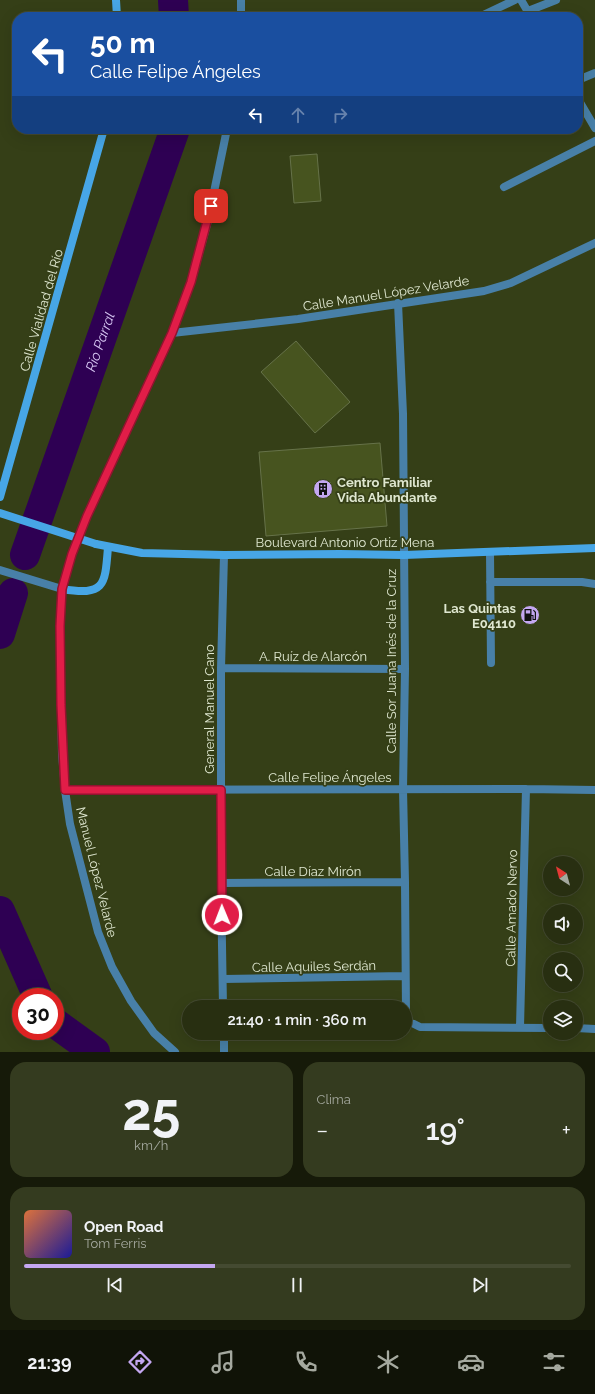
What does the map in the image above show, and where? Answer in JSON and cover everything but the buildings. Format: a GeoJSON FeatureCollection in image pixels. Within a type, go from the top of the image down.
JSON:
{"type":"FeatureCollection","features":[{"type":"Feature","properties":{"kind":"main road"},"geometry":{"type":"LineString","coordinates":[[114,1],[116,12]]}},
{"type":"Feature","properties":{"kind":"main road","name":"Calle Vialidad del Río"},"geometry":{"type":"LineString","coordinates":[[0,497],[103,134]]}},
{"type":"Feature","properties":{"kind":"main road","name":"Boulevard Antonio Ortiz Mena"},"geometry":{"type":"LineString","coordinates":[[0,513],[96,544],[142,553],[224,555],[404,555],[595,548]]}},
{"type":"Feature","properties":{"kind":"main road"},"geometry":{"type":"LineString","coordinates":[[62,589],[79,592],[95,589],[104,580],[108,546]]}},
{"type":"Feature","properties":{"kind":"street"},"geometry":{"type":"LineString","coordinates":[[241,0],[241,12]]}},
{"type":"Feature","properties":{"kind":"street"},"geometry":{"type":"LineString","coordinates":[[490,12],[515,0]]}},
{"type":"Feature","properties":{"kind":"street"},"geometry":{"type":"LineString","coordinates":[[521,0],[528,12]]}},
{"type":"Feature","properties":{"kind":"street"},"geometry":{"type":"LineString","coordinates":[[533,12],[556,0]]}},
{"type":"Feature","properties":{"kind":"street"},"geometry":{"type":"LineString","coordinates":[[583,78],[595,73]]}},
{"type":"Feature","properties":{"kind":"street"},"geometry":{"type":"LineString","coordinates":[[583,108],[595,128]]}},
{"type":"Feature","properties":{"kind":"street","name":"Manuel López Velarde"},"geometry":{"type":"LineString","coordinates":[[175,1052],[154,1033],[131,1001],[112,967],[98,932],[70,824],[65,790],[61,705],[60,626],[62,589],[72,554],[87,516],[172,333],[191,282],[208,221],[226,134]]}},
{"type":"Feature","properties":{"kind":"street"},"geometry":{"type":"LineString","coordinates":[[504,187],[595,140]]}},
{"type":"Feature","properties":{"kind":"street","name":"Calle Manuel López Velarde"},"geometry":{"type":"LineString","coordinates":[[172,333],[298,319],[498,287],[511,283],[595,243]]}},
{"type":"Feature","properties":{"kind":"street","name":"Calle Sor Juana Inés de la Cruz"},"geometry":{"type":"LineString","coordinates":[[398,303],[403,414],[405,669],[403,789],[405,882],[404,976],[406,1013],[410,1022],[420,1027],[520,1027]]}},
{"type":"Feature","properties":{"kind":"street"},"geometry":{"type":"LineString","coordinates":[[490,552],[491,663]]}},
{"type":"Feature","properties":{"kind":"street","name":"General Manuel Cano"},"geometry":{"type":"LineString","coordinates":[[223,1000],[221,883],[221,668],[224,555]]}},
{"type":"Feature","properties":{"kind":"street"},"geometry":{"type":"LineString","coordinates":[[0,570],[62,589]]}},
{"type":"Feature","properties":{"kind":"street"},"geometry":{"type":"LineString","coordinates":[[490,582],[582,582],[595,584]]}},
{"type":"Feature","properties":{"kind":"street","name":"A. Ruíz de Alarcón"},"geometry":{"type":"LineString","coordinates":[[221,668],[405,669]]}},
{"type":"Feature","properties":{"kind":"street","name":"Calle Amado Nervo"},"geometry":{"type":"LineString","coordinates":[[520,1027],[526,789]]}},
{"type":"Feature","properties":{"kind":"street","name":"Calle Felipe Ángeles"},"geometry":{"type":"LineString","coordinates":[[65,790],[595,790]]}},
{"type":"Feature","properties":{"kind":"street","name":"Calle Díaz Mirón"},"geometry":{"type":"LineString","coordinates":[[221,883],[405,882]]}},
{"type":"Feature","properties":{"kind":"street","name":"Calle Aquiles Serdán"},"geometry":{"type":"LineString","coordinates":[[223,979],[404,976]]}},
{"type":"Feature","properties":{"kind":"street"},"geometry":{"type":"LineString","coordinates":[[520,1027],[543,1028]]}},
{"type":"Feature","properties":{"kind":"street"},"geometry":{"type":"LineString","coordinates":[[583,1028],[595,1028]]}},
{"type":"Feature","properties":{"kind":"street"},"geometry":{"type":"LineString","coordinates":[[224,1040],[224,1052]]}},
{"type":"Feature","properties":{"kind":"waterway","name":"Río Parral"},"geometry":{"type":"LineString","coordinates":[[173,0],[174,12]]}},
{"type":"Feature","properties":{"kind":"waterway","name":"Río Parral"},"geometry":{"type":"LineString","coordinates":[[25,555],[173,134]]}},
{"type":"Feature","properties":{"kind":"waterway","name":"Río Parral"},"geometry":{"type":"LineString","coordinates":[[0,634],[13,593]]}},
{"type":"Feature","properties":{"kind":"waterway","name":"Río Parral"},"geometry":{"type":"LineString","coordinates":[[0,911],[34,988]]}},
{"type":"Feature","properties":{"kind":"waterway","name":"Río Parral"},"geometry":{"type":"LineString","coordinates":[[64,1030],[95,1052]]}},
{"type":"Feature","properties":{"kind":"place","name":"Centro Familiar Vida Abundante"},"geometry":{"type":"Point","coordinates":[323,489]}},
{"type":"Feature","properties":{"kind":"place","name":"Las Quintas E04110"},"geometry":{"type":"Point","coordinates":[530,615]}},
{"type":"Feature","properties":{"kind":"route"},"geometry":{"type":"LineString","coordinates":[[211,206],[191,282],[172,333],[87,516],[72,554],[62,589],[60,626],[61,705],[62,754],[65,790],[221,790],[222,915]]}}]}
